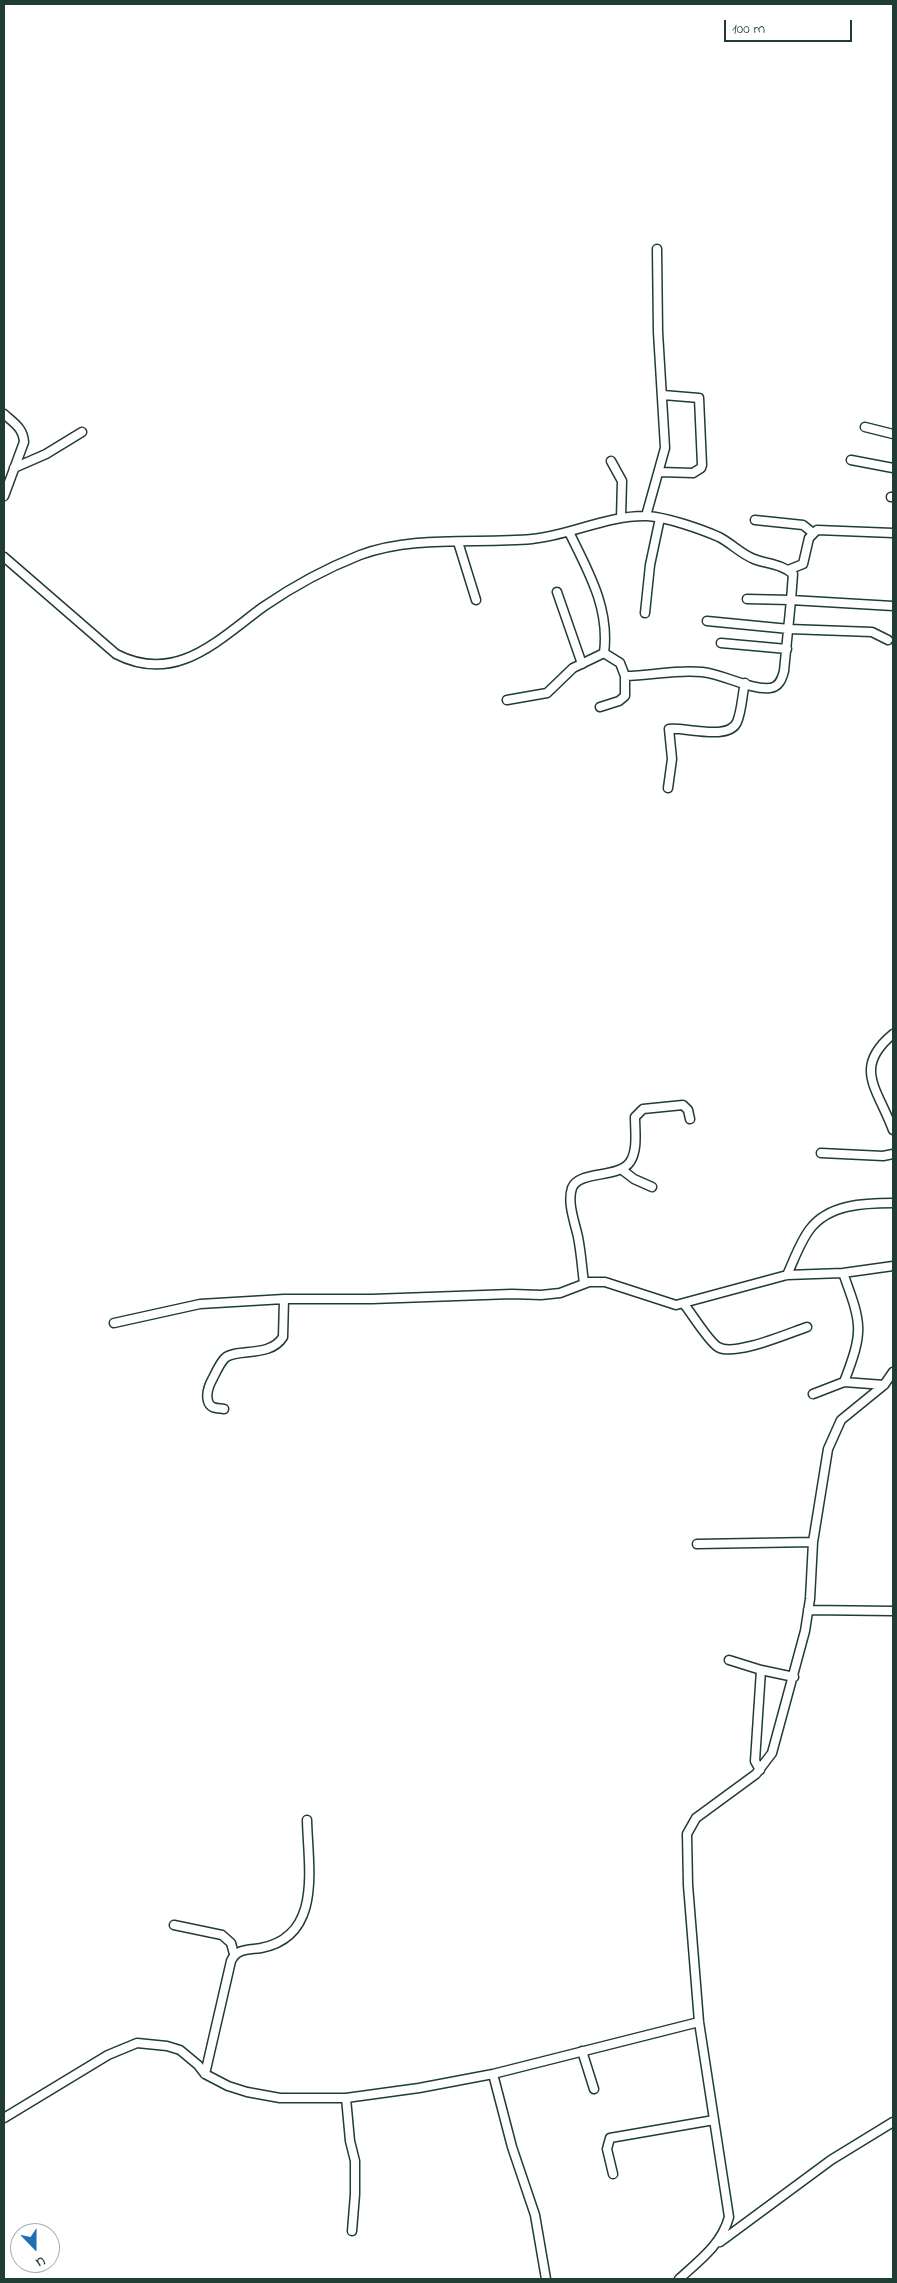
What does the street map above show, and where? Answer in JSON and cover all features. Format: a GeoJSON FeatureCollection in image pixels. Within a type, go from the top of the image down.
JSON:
{"type":"FeatureCollection","features":[{"type":"Feature","properties":{"kind":"street"},"geometry":{"type":"LineString","coordinates":[[646,516],[660,472],[665,448],[658,332],[657,249]]}},
{"type":"Feature","properties":{"kind":"street"},"geometry":{"type":"LineString","coordinates":[[660,472],[693,473],[701,468],[702,465],[699,398],[662,395]]}},
{"type":"Feature","properties":{"kind":"street"},"geometry":{"type":"LineString","coordinates":[[4,414],[23,434],[24,442],[4,496]]}},
{"type":"Feature","properties":{"kind":"street"},"geometry":{"type":"LineString","coordinates":[[865,427],[893,434]]}},
{"type":"Feature","properties":{"kind":"street"},"geometry":{"type":"LineString","coordinates":[[14,468],[46,454],[82,432]]}},
{"type":"Feature","properties":{"kind":"street"},"geometry":{"type":"LineString","coordinates":[[851,460],[893,468]]}},
{"type":"Feature","properties":{"kind":"street"},"geometry":{"type":"LineString","coordinates":[[611,461],[622,481],[621,518]]}},
{"type":"Feature","properties":{"kind":"street"},"geometry":{"type":"LineString","coordinates":[[4,557],[116,654],[132,662],[162,665],[176,663],[207,648],[234,631],[264,606],[338,565],[361,555],[412,545],[533,538],[569,532],[621,518],[646,516],[660,518],[719,537],[754,559],[788,570],[793,574],[784,671],[781,681],[775,687],[763,688],[705,672],[688,671],[625,676]]}},
{"type":"Feature","properties":{"kind":"street"},"geometry":{"type":"LineString","coordinates":[[645,613],[650,565],[660,518]]}},
{"type":"Feature","properties":{"kind":"street"},"geometry":{"type":"LineString","coordinates":[[755,520],[803,526],[813,533]]}},
{"type":"Feature","properties":{"kind":"street"},"geometry":{"type":"LineString","coordinates":[[788,570],[803,564],[809,538],[817,530],[893,532]]}},
{"type":"Feature","properties":{"kind":"street"},"geometry":{"type":"LineString","coordinates":[[569,532],[599,595],[606,621],[604,653]]}},
{"type":"Feature","properties":{"kind":"street"},"geometry":{"type":"LineString","coordinates":[[458,542],[476,600]]}},
{"type":"Feature","properties":{"kind":"street"},"geometry":{"type":"LineString","coordinates":[[557,592],[582,664]]}},
{"type":"Feature","properties":{"kind":"street"},"geometry":{"type":"LineString","coordinates":[[747,599],[893,606]]}},
{"type":"Feature","properties":{"kind":"street"},"geometry":{"type":"LineString","coordinates":[[707,621],[789,629],[872,632],[888,640]]}},
{"type":"Feature","properties":{"kind":"street"},"geometry":{"type":"LineString","coordinates":[[721,642],[787,649]]}},
{"type":"Feature","properties":{"kind":"street"},"geometry":{"type":"LineString","coordinates":[[507,700],[547,693],[567,673],[604,653]]}},
{"type":"Feature","properties":{"kind":"street"},"geometry":{"type":"LineString","coordinates":[[600,707],[619,701],[625,696],[625,676],[620,663],[604,653]]}},
{"type":"Feature","properties":{"kind":"street"},"geometry":{"type":"LineString","coordinates":[[668,788],[672,759],[669,729],[724,731],[730,729],[737,721],[744,683]]}},
{"type":"Feature","properties":{"kind":"street"},"geometry":{"type":"LineString","coordinates":[[893,1034],[875,1051],[870,1067],[872,1078],[893,1130]]}},
{"type":"Feature","properties":{"kind":"street"},"geometry":{"type":"LineString","coordinates":[[584,1283],[572,1212],[573,1187],[575,1183],[582,1179],[621,1169],[631,1162],[635,1146],[635,1117],[642,1109],[683,1105],[688,1110],[690,1119]]}},
{"type":"Feature","properties":{"kind":"street"},"geometry":{"type":"LineString","coordinates":[[821,1153],[883,1156],[893,1154]]}},
{"type":"Feature","properties":{"kind":"street"},"geometry":{"type":"LineString","coordinates":[[621,1169],[634,1179],[652,1187]]}},
{"type":"Feature","properties":{"kind":"street"},"geometry":{"type":"LineString","coordinates":[[787,1275],[808,1230],[820,1219],[845,1206],[893,1203]]}},
{"type":"Feature","properties":{"kind":"street"},"geometry":{"type":"LineString","coordinates":[[114,1323],[200,1304],[284,1299],[541,1295],[569,1290],[584,1283],[605,1282],[670,1303],[684,1304],[787,1275],[843,1273],[893,1266]]}},
{"type":"Feature","properties":{"kind":"street"},"geometry":{"type":"LineString","coordinates":[[843,1273],[856,1308],[859,1328],[854,1355],[844,1382]]}},
{"type":"Feature","properties":{"kind":"street"},"geometry":{"type":"LineString","coordinates":[[224,1409],[213,1408],[207,1398],[209,1385],[215,1374],[230,1355],[264,1350],[281,1341],[283,1337],[284,1299]]}},
{"type":"Feature","properties":{"kind":"street"},"geometry":{"type":"LineString","coordinates":[[684,1304],[716,1347],[725,1350],[738,1350],[807,1327]]}},
{"type":"Feature","properties":{"kind":"street"},"geometry":{"type":"LineString","coordinates":[[716,2244],[727,2226],[729,2217],[726,2186],[699,2022],[688,1885],[688,1834],[693,1822],[704,1810],[760,1770],[775,1746],[794,1676],[808,1610],[813,1542],[824,1465],[836,1428],[841,1420],[884,1385],[893,1372]]}},
{"type":"Feature","properties":{"kind":"street"},"geometry":{"type":"LineString","coordinates":[[813,1394],[844,1382],[884,1385]]}},
{"type":"Feature","properties":{"kind":"street"},"geometry":{"type":"LineString","coordinates":[[697,1544],[813,1542]]}},
{"type":"Feature","properties":{"kind":"street"},"geometry":{"type":"LineString","coordinates":[[808,1610],[893,1611]]}},
{"type":"Feature","properties":{"kind":"street"},"geometry":{"type":"LineString","coordinates":[[730,1660],[761,1670],[794,1676]]}},
{"type":"Feature","properties":{"kind":"street"},"geometry":{"type":"LineString","coordinates":[[760,1770],[755,1762],[761,1670]]}},
{"type":"Feature","properties":{"kind":"street"},"geometry":{"type":"LineString","coordinates":[[205,2074],[231,1960],[234,1954],[240,1951],[277,1944],[287,1937],[303,1917],[308,1898],[309,1876],[307,1820]]}},
{"type":"Feature","properties":{"kind":"street"},"geometry":{"type":"LineString","coordinates":[[174,1925],[222,1935],[230,1943],[234,1954]]}},
{"type":"Feature","properties":{"kind":"street"},"geometry":{"type":"LineString","coordinates":[[4,2118],[108,2056],[137,2043],[167,2046],[180,2050],[198,2065],[205,2074],[228,2086],[264,2096],[346,2098],[419,2088],[493,2074],[699,2022]]}},
{"type":"Feature","properties":{"kind":"street"},"geometry":{"type":"LineString","coordinates":[[582,2051],[594,2089]]}},
{"type":"Feature","properties":{"kind":"street"},"geometry":{"type":"LineString","coordinates":[[493,2074],[512,2147],[533,2208],[546,2279]]}},
{"type":"Feature","properties":{"kind":"street"},"geometry":{"type":"LineString","coordinates":[[346,2098],[350,2141],[355,2161],[352,2231]]}},
{"type":"Feature","properties":{"kind":"street"},"geometry":{"type":"LineString","coordinates":[[613,2174],[607,2149],[610,2138],[714,2120]]}},
{"type":"Feature","properties":{"kind":"street"},"geometry":{"type":"LineString","coordinates":[[679,2279],[716,2244],[831,2160],[893,2122]]}}]}
